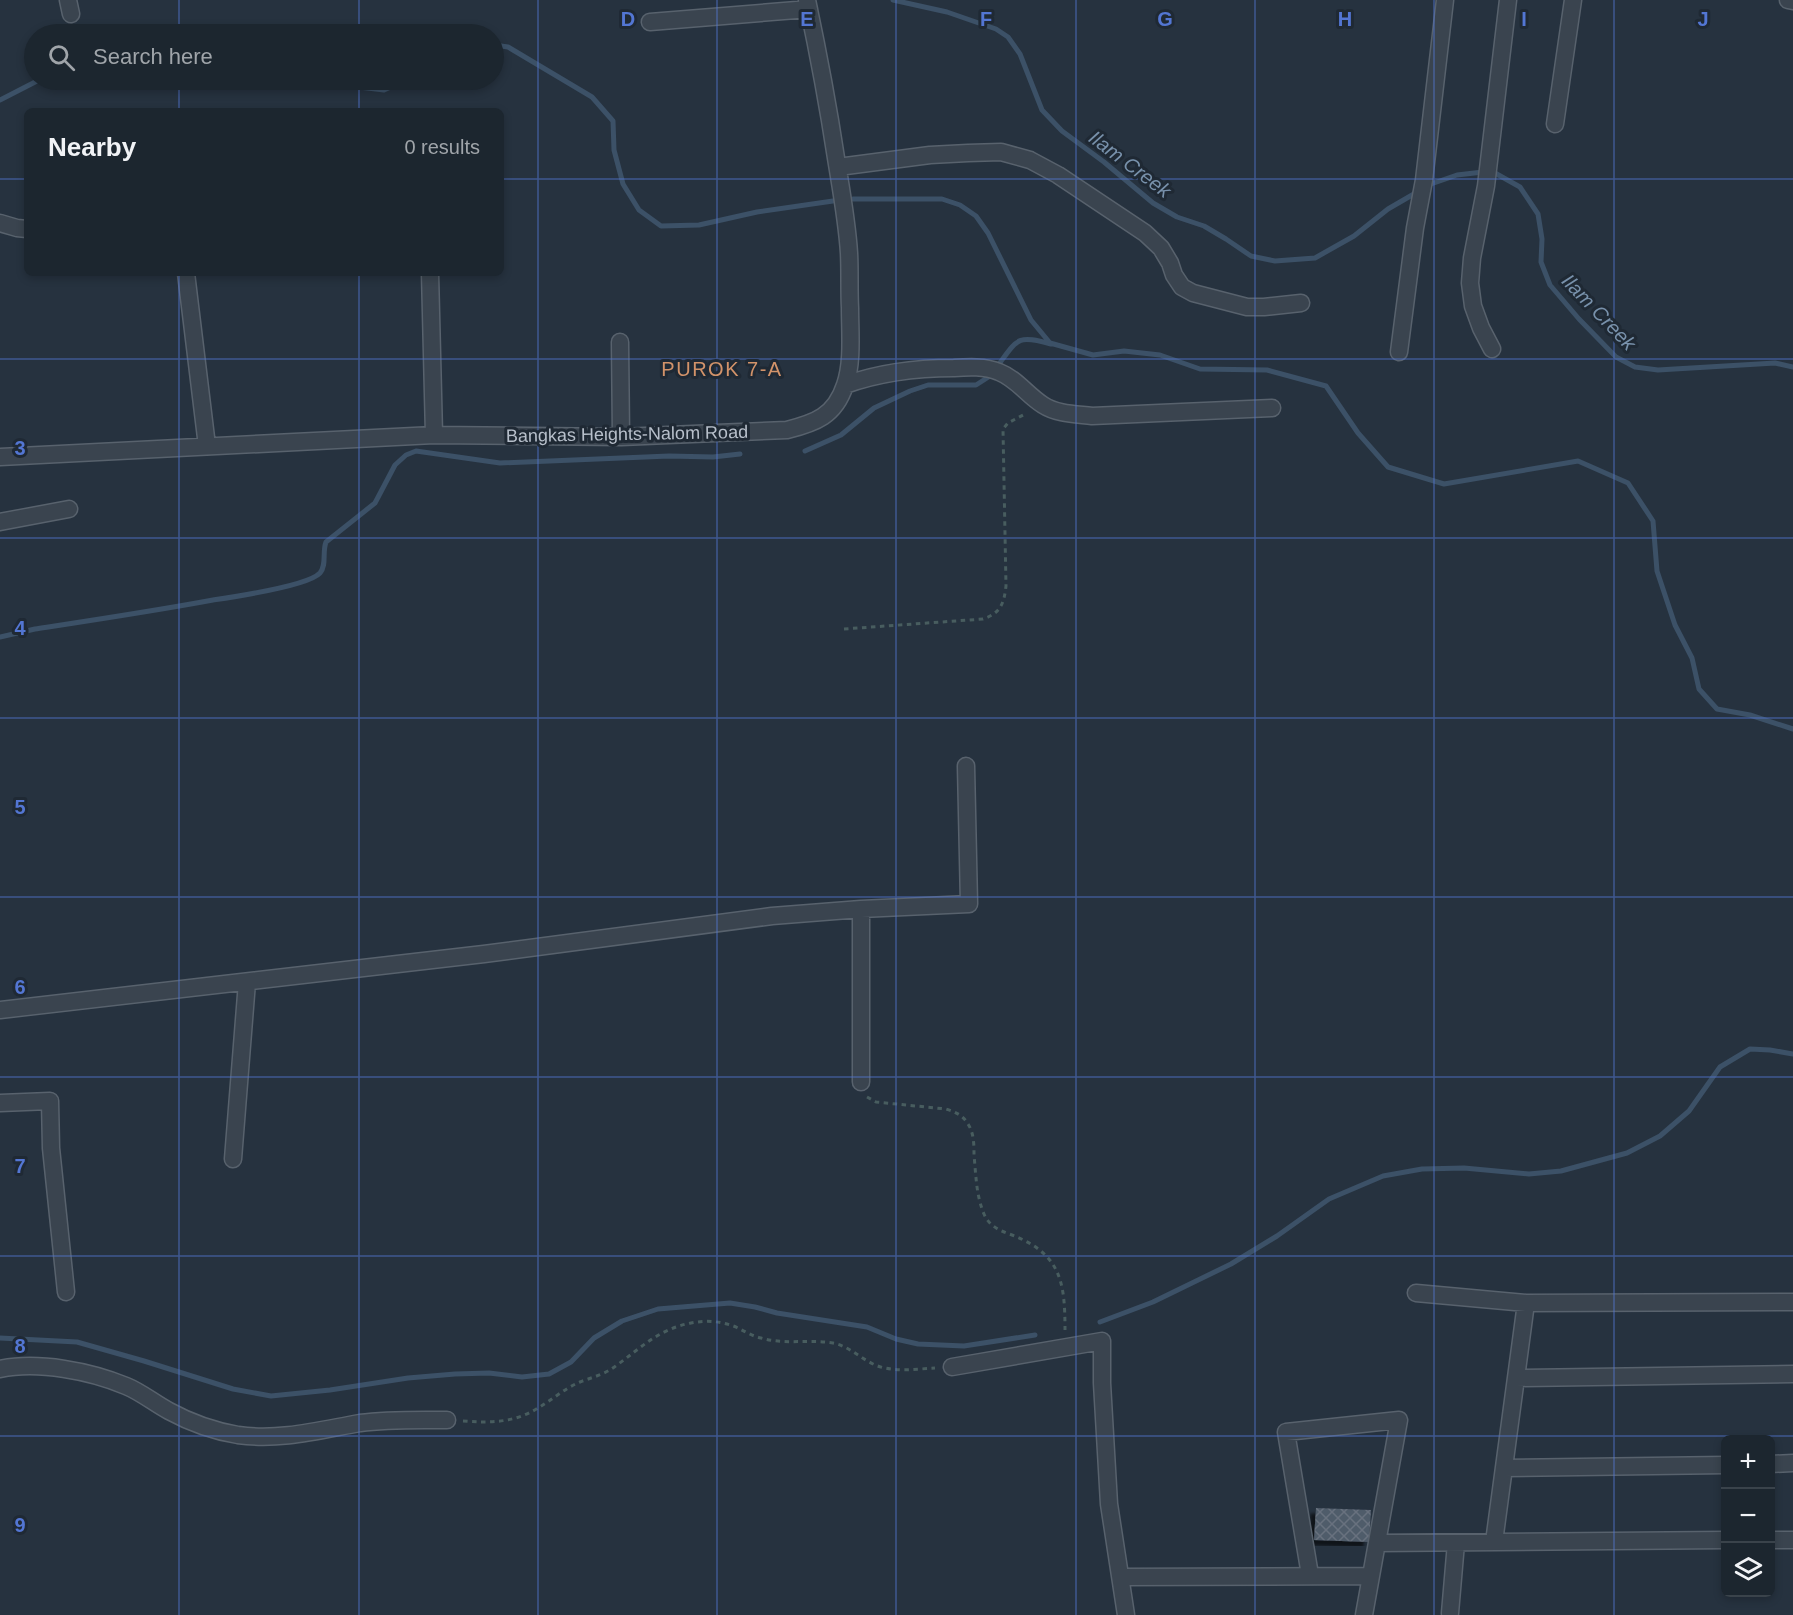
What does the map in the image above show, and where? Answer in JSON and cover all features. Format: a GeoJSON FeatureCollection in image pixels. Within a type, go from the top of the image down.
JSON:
{"type":"FeatureCollection","features":[{"type":"Feature","properties":{"kind":"street"},"geometry":{"type":"LineString","coordinates":[[1399,352],[1415,228],[1424,180],[1445,0]]}},
{"type":"Feature","properties":{"kind":"street"},"geometry":{"type":"LineString","coordinates":[[1492,349],[1473,306],[1470,283],[1472,258],[1486,186],[1508,0]]}},
{"type":"Feature","properties":{"kind":"street"},"geometry":{"type":"LineString","coordinates":[[1555,124],[1573,0]]}},
{"type":"Feature","properties":{"kind":"street"},"geometry":{"type":"LineString","coordinates":[[1788,0],[1793,1]]}},
{"type":"Feature","properties":{"kind":"street"},"geometry":{"type":"LineString","coordinates":[[650,21],[808,4]]}},
{"type":"Feature","properties":{"kind":"street","name":"Bangkas Heights-Nalom Road"},"geometry":{"type":"LineString","coordinates":[[0,457],[434,435],[621,437],[787,430],[811,424],[825,416],[838,400],[845,385],[849,364],[850,331],[846,214],[808,4]]}},
{"type":"Feature","properties":{"kind":"street"},"geometry":{"type":"LineString","coordinates":[[838,167],[930,155],[968,153],[1001,152],[1030,160],[1058,175],[1145,234],[1161,248],[1182,287],[1247,307],[1301,303]]}},
{"type":"Feature","properties":{"kind":"street"},"geometry":{"type":"LineString","coordinates":[[0,223],[24,229]]}},
{"type":"Feature","properties":{"kind":"street"},"geometry":{"type":"LineString","coordinates":[[186,276],[207,446]]}},
{"type":"Feature","properties":{"kind":"street"},"geometry":{"type":"LineString","coordinates":[[430,276],[434,435]]}},
{"type":"Feature","properties":{"kind":"street"},"geometry":{"type":"LineString","coordinates":[[620,342],[621,437]]}},
{"type":"Feature","properties":{"kind":"street"},"geometry":{"type":"LineString","coordinates":[[845,385],[870,376],[895,371],[976,367],[999,372],[1017,382],[1044,406],[1063,413],[1092,416],[1272,408]]}},
{"type":"Feature","properties":{"kind":"street"},"geometry":{"type":"LineString","coordinates":[[0,522],[69,509]]}},
{"type":"Feature","properties":{"kind":"street"},"geometry":{"type":"LineString","coordinates":[[0,1010],[484,954],[772,916],[969,904],[966,766]]}},
{"type":"Feature","properties":{"kind":"street"},"geometry":{"type":"LineString","coordinates":[[861,909],[861,1082]]}},
{"type":"Feature","properties":{"kind":"street"},"geometry":{"type":"LineString","coordinates":[[233,1160],[248,982]]}},
{"type":"Feature","properties":{"kind":"street"},"geometry":{"type":"LineString","coordinates":[[0,1103],[50,1101],[51,1148],[66,1292]]}},
{"type":"Feature","properties":{"kind":"street"},"geometry":{"type":"LineString","coordinates":[[1416,1293],[1526,1303],[1793,1302]]}},
{"type":"Feature","properties":{"kind":"street"},"geometry":{"type":"LineString","coordinates":[[1494,1542],[1526,1303]]}},
{"type":"Feature","properties":{"kind":"street"},"geometry":{"type":"LineString","coordinates":[[952,1367],[1102,1341],[1102,1383],[1109,1504],[1126,1615]]}},
{"type":"Feature","properties":{"kind":"street"},"geometry":{"type":"LineString","coordinates":[[0,1369],[12,1366],[35,1366],[96,1376],[125,1386],[184,1419],[210,1429],[239,1435],[308,1434],[398,1419],[447,1420]]}},
{"type":"Feature","properties":{"kind":"street"},"geometry":{"type":"LineString","coordinates":[[1516,1378],[1793,1374]]}},
{"type":"Feature","properties":{"kind":"street"},"geometry":{"type":"LineString","coordinates":[[1310,1575],[1286,1432],[1399,1420],[1365,1615]]}},
{"type":"Feature","properties":{"kind":"street"},"geometry":{"type":"LineString","coordinates":[[1775,1464],[1793,1463]]}},
{"type":"Feature","properties":{"kind":"street"},"geometry":{"type":"LineString","coordinates":[[1504,1468],[1721,1465]]}},
{"type":"Feature","properties":{"kind":"street"},"geometry":{"type":"LineString","coordinates":[[1377,1543],[1721,1540]]}},
{"type":"Feature","properties":{"kind":"street"},"geometry":{"type":"LineString","coordinates":[[1775,1540],[1793,1540]]}},
{"type":"Feature","properties":{"kind":"street"},"geometry":{"type":"LineString","coordinates":[[1450,1613],[1456,1542]]}},
{"type":"Feature","properties":{"kind":"street"},"geometry":{"type":"LineString","coordinates":[[1121,1577],[1371,1576]]}},
{"type":"Feature","properties":{"kind":"path"},"geometry":{"type":"LineString","coordinates":[[844,629],[983,619],[997,613],[1005,599],[1006,586],[1003,429],[1008,423],[1044,406]]}},
{"type":"Feature","properties":{"kind":"path"},"geometry":{"type":"LineString","coordinates":[[861,1082],[863,1091],[876,1102],[946,1109],[964,1118],[969,1125],[973,1139],[977,1192],[982,1212],[988,1222],[1001,1231],[1034,1245],[1055,1268],[1063,1288],[1065,1348]]}},
{"type":"Feature","properties":{"kind":"path"},"geometry":{"type":"LineString","coordinates":[[447,1420],[491,1423],[512,1419],[536,1410],[580,1382],[615,1367],[649,1340],[690,1323],[712,1320],[733,1326],[757,1337],[779,1342],[807,1340],[835,1343],[873,1364],[889,1369],[952,1367]]}},
{"type":"Feature","properties":{"kind":"building"},"geometry":{"type":"Polygon","coordinates":[[[1316,1508],[1371,1510],[1369,1542],[1314,1540],[1316,1508]]]}},
{"type":"Feature","properties":{"kind":"waterway","name":"Ilam Creek"},"geometry":{"type":"LineString","coordinates":[[893,0],[947,12],[996,29],[1008,37],[1020,54],[1042,110],[1062,131],[1153,203],[1177,217],[1204,226],[1251,256],[1275,261],[1315,258],[1354,236],[1388,209],[1419,191]]}},
{"type":"Feature","properties":{"kind":"waterway"},"geometry":{"type":"LineString","coordinates":[[504,46],[592,97],[613,121],[614,150],[623,184],[639,210],[661,226],[699,225],[757,212],[833,201]]}},
{"type":"Feature","properties":{"kind":"waterway"},"geometry":{"type":"LineString","coordinates":[[0,100],[24,88]]}},
{"type":"Feature","properties":{"kind":"waterway","name":"Ilam Creek"},"geometry":{"type":"LineString","coordinates":[[1431,184],[1457,175],[1483,172]]}},
{"type":"Feature","properties":{"kind":"waterway","name":"Ilam Creek"},"geometry":{"type":"LineString","coordinates":[[1495,173],[1520,187],[1538,214],[1542,239],[1541,262],[1550,285],[1616,357],[1635,367],[1658,370],[1775,363],[1793,367]]}},
{"type":"Feature","properties":{"kind":"waterway"},"geometry":{"type":"LineString","coordinates":[[853,199],[942,199],[960,205],[976,216],[988,233],[1031,320],[1050,343],[1093,355],[1124,351],[1160,355],[1200,369],[1267,370],[1326,386],[1358,433],[1388,467],[1444,484],[1578,461],[1628,483],[1653,521],[1657,571],[1675,625],[1692,658],[1699,689],[1717,709],[1750,715],[1793,729]]}},
{"type":"Feature","properties":{"kind":"waterway"},"geometry":{"type":"LineString","coordinates":[[999,364],[1010,349],[1020,341],[1032,340],[1051,344]]}},
{"type":"Feature","properties":{"kind":"waterway"},"geometry":{"type":"LineString","coordinates":[[805,451],[841,435],[874,408],[910,391],[928,385],[976,385],[990,376]]}},
{"type":"Feature","properties":{"kind":"waterway"},"geometry":{"type":"LineString","coordinates":[[0,637],[35,629],[252,594],[313,578],[322,570],[326,542],[375,503],[395,465],[406,455],[416,451],[500,463],[669,456],[713,457],[740,454]]}},
{"type":"Feature","properties":{"kind":"waterway"},"geometry":{"type":"LineString","coordinates":[[1100,1322],[1153,1302],[1231,1264],[1277,1236],[1329,1199],[1383,1176],[1422,1169],[1464,1168],[1529,1174],[1561,1171],[1627,1153],[1660,1136],[1689,1111],[1720,1067],[1750,1049],[1793,1054]]}},
{"type":"Feature","properties":{"kind":"waterway"},"geometry":{"type":"LineString","coordinates":[[0,1338],[77,1342],[233,1389],[271,1396],[455,1374],[489,1373],[522,1377],[549,1374],[571,1362],[594,1338],[622,1321],[658,1309],[730,1303],[867,1327],[896,1339],[918,1344],[964,1346],[1035,1335]]}},
{"type":"Feature","properties":{"kind":"district","name":"PUROK 7-A"},"geometry":{"type":"Point","coordinates":[722,369]}}]}
